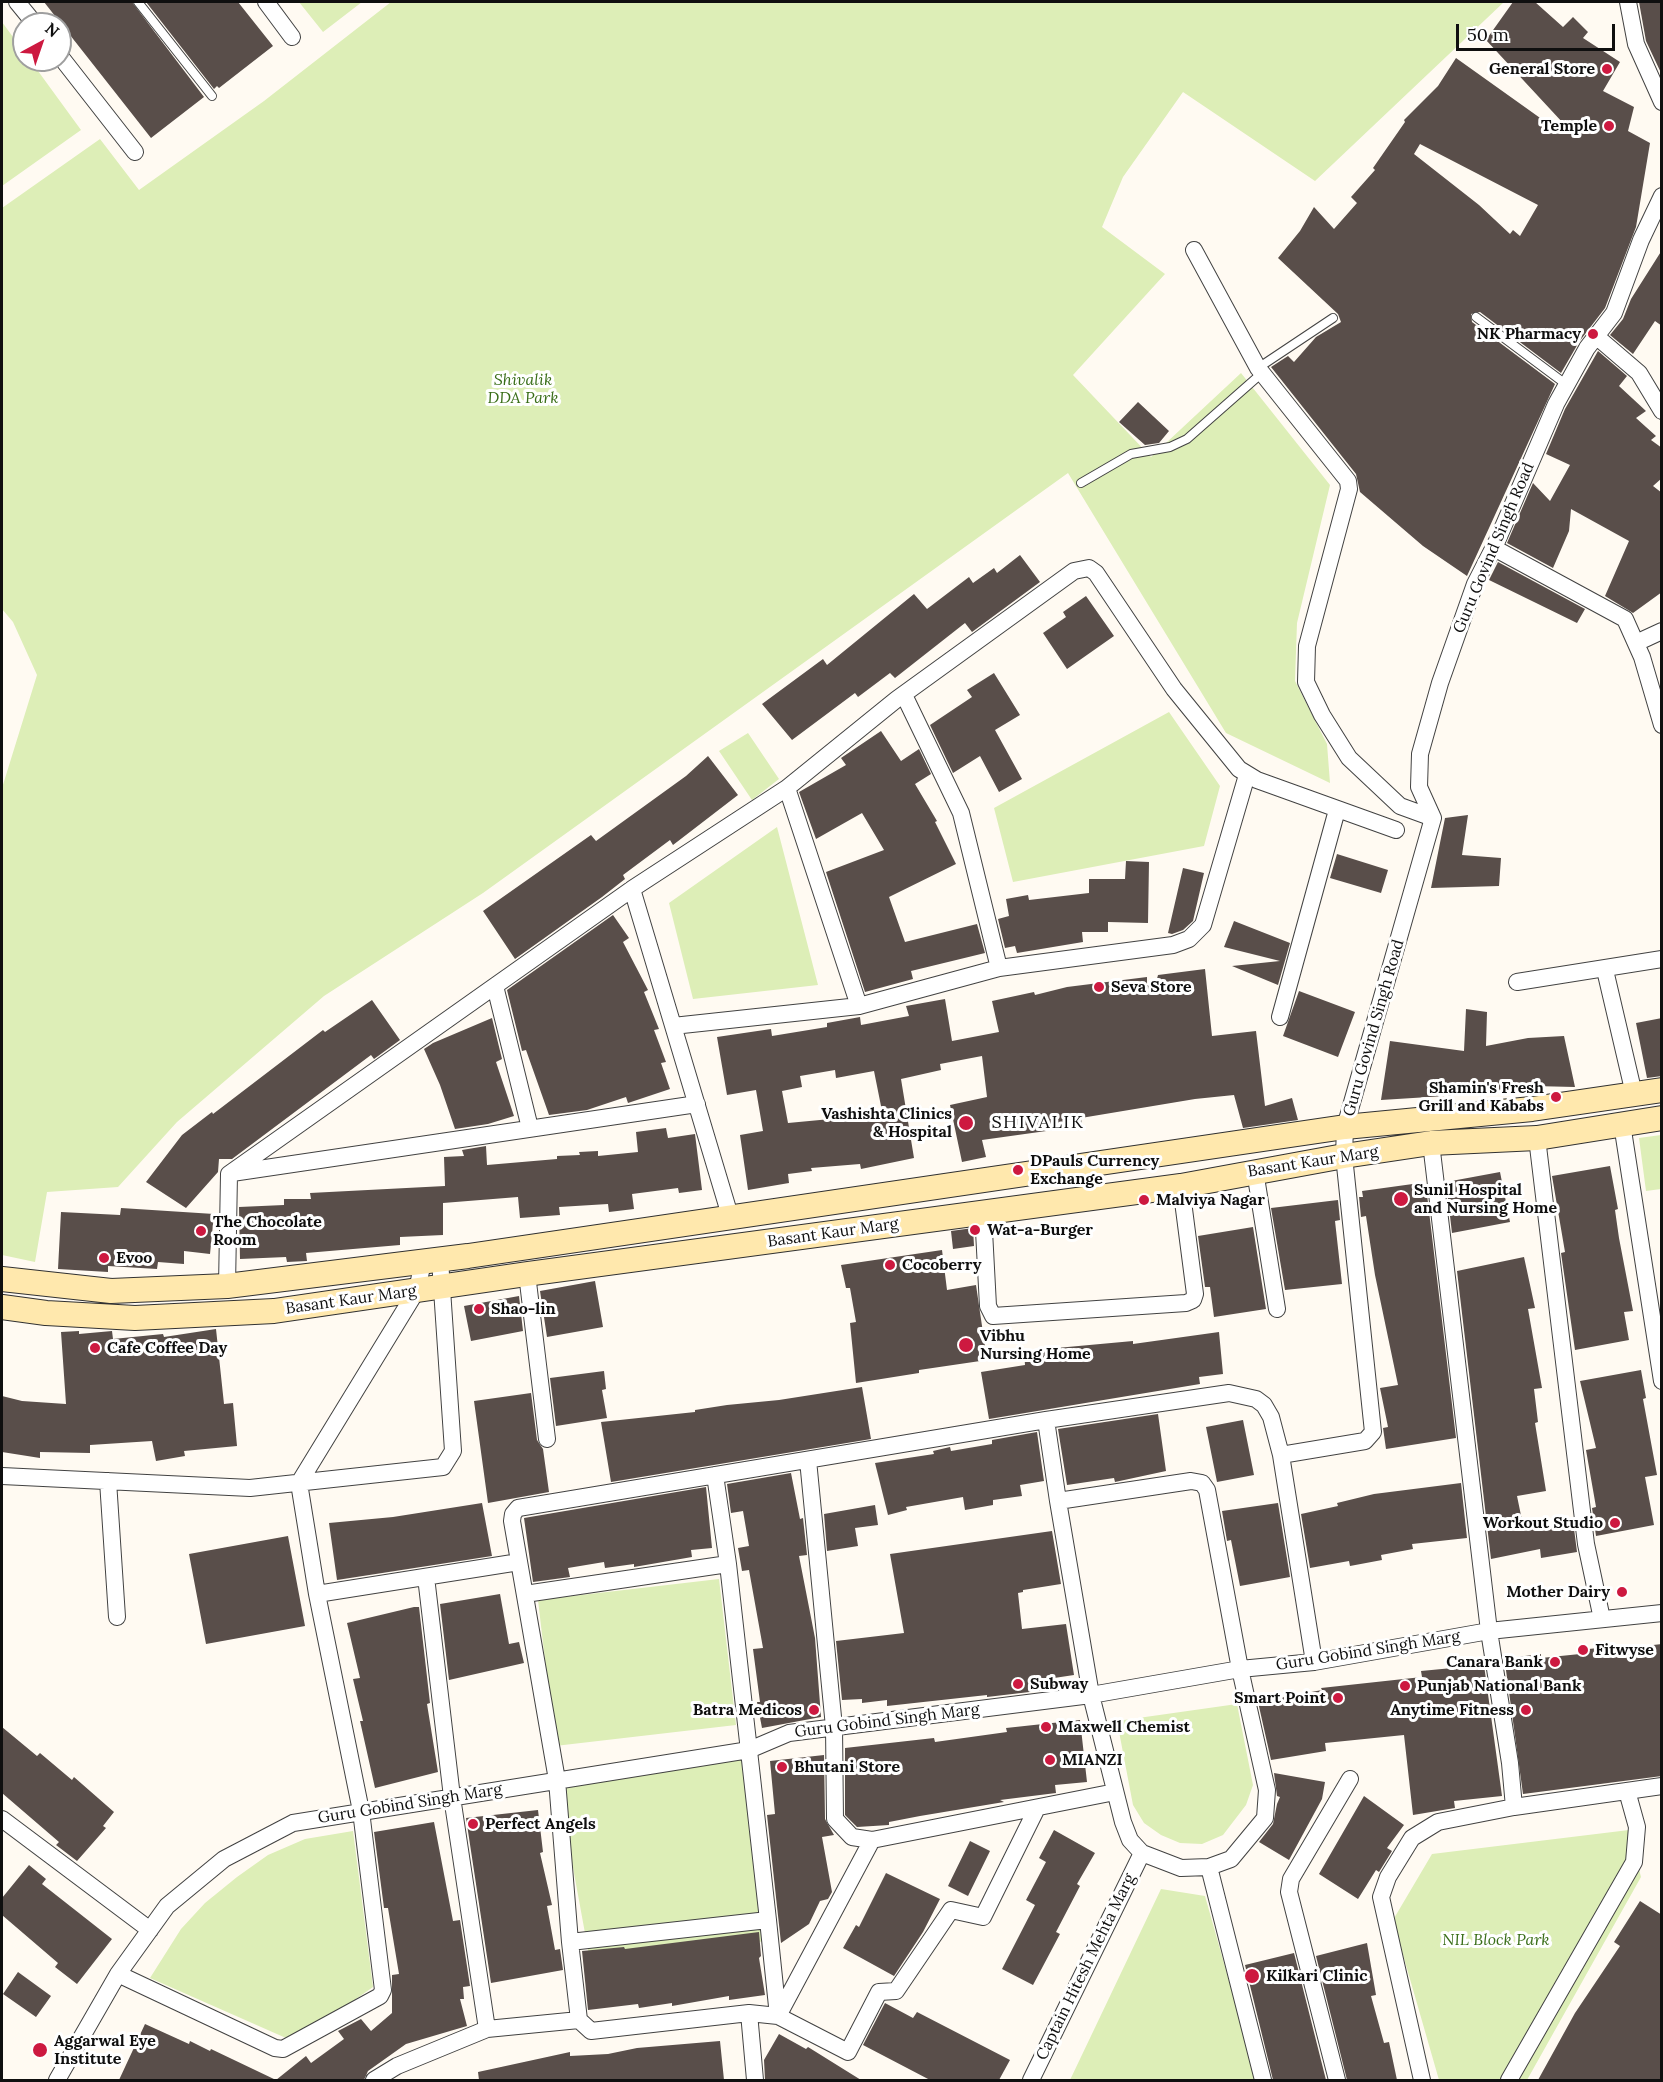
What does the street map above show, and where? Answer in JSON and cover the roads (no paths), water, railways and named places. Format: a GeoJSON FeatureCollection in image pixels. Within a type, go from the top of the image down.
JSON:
{"type":"FeatureCollection","features":[{"type":"Feature","properties":{"kind":"main road","name":"Basant Kaur Marg"},"geometry":{"type":"LineString","coordinates":[[2,1279],[111,1291],[227,1286],[432,1261],[731,1219],[1345,1127],[1532,1109],[1662,1090]]}},
{"type":"Feature","properties":{"kind":"main road","name":"Basant Kaur Marg"},"geometry":{"type":"LineString","coordinates":[[2,1307],[46,1313],[135,1318],[274,1311],[527,1274],[1181,1186],[1255,1171],[1431,1143],[1537,1138],[1662,1118]]}},
{"type":"Feature","properties":{"kind":"street"},"geometry":{"type":"LineString","coordinates":[[266,2],[292,37]]}},
{"type":"Feature","properties":{"kind":"street"},"geometry":{"type":"LineString","coordinates":[[1628,2],[1636,44],[1662,102]]}},
{"type":"Feature","properties":{"kind":"street"},"geometry":{"type":"LineString","coordinates":[[72,71],[135,152]]}},
{"type":"Feature","properties":{"kind":"street","name":"Guru Govind Singh Road"},"geometry":{"type":"LineString","coordinates":[[1281,1455],[1365,1441],[1373,1432],[1344,1156],[1345,1127],[1433,818],[1419,787],[1420,754],[1459,626],[1475,584],[1494,548],[1546,425],[1567,385],[1622,298],[1641,240],[1662,196]]}},
{"type":"Feature","properties":{"kind":"street"},"geometry":{"type":"LineString","coordinates":[[1194,250],[1260,370],[1347,481],[1349,489],[1307,646],[1306,682],[1322,716],[1349,758],[1401,806],[1433,818]]}},
{"type":"Feature","properties":{"kind":"street"},"geometry":{"type":"LineString","coordinates":[[1597,337],[1639,373],[1662,411]]}},
{"type":"Feature","properties":{"kind":"street"},"geometry":{"type":"LineString","coordinates":[[1494,548],[1625,619],[1636,643],[1662,725]]}},
{"type":"Feature","properties":{"kind":"street"},"geometry":{"type":"LineString","coordinates":[[229,1174],[632,889],[787,788],[903,695],[1074,571],[1089,568],[1096,573],[1174,689],[1222,751],[1247,775],[1396,830]]}},
{"type":"Feature","properties":{"kind":"street"},"geometry":{"type":"LineString","coordinates":[[1636,643],[1662,631]]}},
{"type":"Feature","properties":{"kind":"street"},"geometry":{"type":"LineString","coordinates":[[903,695],[962,813],[999,968]]}},
{"type":"Feature","properties":{"kind":"street"},"geometry":{"type":"LineString","coordinates":[[673,1026],[859,1006],[999,968],[1173,945],[1194,934],[1203,925],[1247,775]]}},
{"type":"Feature","properties":{"kind":"street"},"geometry":{"type":"LineString","coordinates":[[787,788],[859,1006]]}},
{"type":"Feature","properties":{"kind":"street"},"geometry":{"type":"LineString","coordinates":[[1280,1017],[1337,810]]}},
{"type":"Feature","properties":{"kind":"street"},"geometry":{"type":"LineString","coordinates":[[632,889],[731,1219]]}},
{"type":"Feature","properties":{"kind":"street"},"geometry":{"type":"LineString","coordinates":[[1517,982],[1605,970],[1662,959]]}},
{"type":"Feature","properties":{"kind":"street"},"geometry":{"type":"LineString","coordinates":[[1605,970],[1634,1094]]}},
{"type":"Feature","properties":{"kind":"street"},"geometry":{"type":"LineString","coordinates":[[495,986],[530,1128]]}},
{"type":"Feature","properties":{"kind":"street"},"geometry":{"type":"LineString","coordinates":[[229,1174],[697,1104]]}},
{"type":"Feature","properties":{"kind":"street"},"geometry":{"type":"LineString","coordinates":[[1622,1124],[1662,1381]]}},
{"type":"Feature","properties":{"kind":"street"},"geometry":{"type":"LineString","coordinates":[[1537,1138],[1586,1544],[1602,1619]]}},
{"type":"Feature","properties":{"kind":"street"},"geometry":{"type":"LineString","coordinates":[[1431,1143],[1489,1631],[1510,1763],[1514,1807]]}},
{"type":"Feature","properties":{"kind":"street"},"geometry":{"type":"LineString","coordinates":[[1255,1171],[1277,1309]]}},
{"type":"Feature","properties":{"kind":"street"},"geometry":{"type":"LineString","coordinates":[[227,1286],[229,1174]]}},
{"type":"Feature","properties":{"kind":"street"},"geometry":{"type":"LineString","coordinates":[[983,1212],[988,1306],[993,1316],[1186,1303],[1193,1300],[1195,1294],[1181,1186]]}},
{"type":"Feature","properties":{"kind":"street"},"geometry":{"type":"LineString","coordinates":[[2,1476],[250,1488],[443,1467],[453,1451],[443,1287],[432,1261]]}},
{"type":"Feature","properties":{"kind":"street"},"geometry":{"type":"LineString","coordinates":[[118,1974],[275,2048],[283,2049],[380,1995],[383,1983],[361,1811],[317,1594],[299,1483],[417,1290],[432,1261]]}},
{"type":"Feature","properties":{"kind":"street"},"geometry":{"type":"LineString","coordinates":[[527,1274],[547,1439]]}},
{"type":"Feature","properties":{"kind":"street"},"geometry":{"type":"LineString","coordinates":[[1036,1808],[983,1917],[951,1910],[896,1991],[879,1992],[848,2052],[778,2016],[749,2013],[591,2031],[579,2020],[556,1780],[512,1521],[518,1508],[1046,1420],[1214,1394],[1236,1394],[1256,1400],[1268,1410],[1281,1455],[1314,1662]]}},
{"type":"Feature","properties":{"kind":"street"},"geometry":{"type":"LineString","coordinates":[[1046,1420],[1058,1501],[1091,1695],[1115,1792],[1130,1840],[1142,1852],[1181,1868],[1209,1867],[1231,1859],[1265,1818],[1267,1790],[1240,1669],[1205,1486],[1191,1481],[1058,1501]]}},
{"type":"Feature","properties":{"kind":"street"},"geometry":{"type":"LineString","coordinates":[[808,1460],[834,1727],[835,1820],[852,1837],[872,1840],[1115,1792]]}},
{"type":"Feature","properties":{"kind":"street"},"geometry":{"type":"LineString","coordinates":[[715,1475],[728,1564],[778,2016]]}},
{"type":"Feature","properties":{"kind":"street"},"geometry":{"type":"LineString","coordinates":[[108,1481],[117,1617]]}},
{"type":"Feature","properties":{"kind":"street"},"geometry":{"type":"LineString","coordinates":[[317,1594],[519,1562]]}},
{"type":"Feature","properties":{"kind":"street"},"geometry":{"type":"LineString","coordinates":[[525,1594],[728,1564]]}},
{"type":"Feature","properties":{"kind":"street"},"geometry":{"type":"LineString","coordinates":[[426,1576],[452,1797],[487,2029]]}},
{"type":"Feature","properties":{"kind":"street","name":"Guru Gobind Singh Marg"},"geometry":{"type":"LineString","coordinates":[[57,2080],[118,1974],[167,1906],[224,1859],[293,1823],[749,1750],[789,1732],[1091,1695],[1240,1669],[1314,1662],[1489,1631],[1662,1613]]}},
{"type":"Feature","properties":{"kind":"street"},"geometry":{"type":"LineString","coordinates":[[1337,2080],[1289,1892],[1291,1879],[1350,1779]]}},
{"type":"Feature","properties":{"kind":"street"},"geometry":{"type":"LineString","coordinates":[[1422,2080],[1380,1897],[1388,1877],[1412,1838],[1438,1822],[1514,1807],[1662,1786]]}},
{"type":"Feature","properties":{"kind":"street"},"geometry":{"type":"LineString","coordinates":[[1509,2080],[1634,1862],[1637,1827],[1628,1791]]}},
{"type":"Feature","properties":{"kind":"street"},"geometry":{"type":"LineString","coordinates":[[2,1819],[150,1930]]}},
{"type":"Feature","properties":{"kind":"street"},"geometry":{"type":"LineString","coordinates":[[778,2016],[872,1840]]}},
{"type":"Feature","properties":{"kind":"street","name":"Captain Hitesh Mehta Marg"},"geometry":{"type":"LineString","coordinates":[[1031,2080],[1142,1852]]}},
{"type":"Feature","properties":{"kind":"street"},"geometry":{"type":"LineString","coordinates":[[1209,1867],[1263,2080]]}},
{"type":"Feature","properties":{"kind":"street"},"geometry":{"type":"LineString","coordinates":[[570,1942],[768,1920]]}},
{"type":"Feature","properties":{"kind":"street"},"geometry":{"type":"LineString","coordinates":[[749,2013],[754,2080]]}},
{"type":"Feature","properties":{"kind":"street"},"geometry":{"type":"LineString","coordinates":[[374,2080],[397,2066],[487,2029],[579,2020]]}},
{"type":"Feature","properties":{"kind":"lane"},"geometry":{"type":"LineString","coordinates":[[138,2],[212,96]]}},
{"type":"Feature","properties":{"kind":"lane"},"geometry":{"type":"LineString","coordinates":[[1476,317],[1567,385]]}},
{"type":"Feature","properties":{"kind":"lane"},"geometry":{"type":"LineString","coordinates":[[1081,483],[1131,454],[1170,447],[1187,439],[1260,370],[1333,318]]}},
{"type":"Feature","properties":{"kind":"place","name":"General Store"},"geometry":{"type":"Point","coordinates":[1607,69]}},
{"type":"Feature","properties":{"kind":"place","name":"Temple"},"geometry":{"type":"Point","coordinates":[1609,126]}},
{"type":"Feature","properties":{"kind":"place","name":"NK Pharmacy"},"geometry":{"type":"Point","coordinates":[1593,334]}},
{"type":"Feature","properties":{"kind":"place","name":"Seva Store"},"geometry":{"type":"Point","coordinates":[1099,987]}},
{"type":"Feature","properties":{"kind":"place","name":"Shamin's Fresh Grill and Kababs"},"geometry":{"type":"Point","coordinates":[1556,1097]}},
{"type":"Feature","properties":{"kind":"place","name":"Vashishta Clinics & Hospital"},"geometry":{"type":"Point","coordinates":[966,1123]}},
{"type":"Feature","properties":{"kind":"place","name":"DPauls Currency Exchange"},"geometry":{"type":"Point","coordinates":[1018,1170]}},
{"type":"Feature","properties":{"kind":"place","name":"Sunil Hospital and Nursing Home"},"geometry":{"type":"Point","coordinates":[1401,1199]}},
{"type":"Feature","properties":{"kind":"place","name":"Malviya Nagar"},"geometry":{"type":"Point","coordinates":[1144,1200]}},
{"type":"Feature","properties":{"kind":"place","name":"Wat-a-Burger"},"geometry":{"type":"Point","coordinates":[975,1230]}},
{"type":"Feature","properties":{"kind":"place","name":"The Chocolate Room"},"geometry":{"type":"Point","coordinates":[201,1231]}},
{"type":"Feature","properties":{"kind":"place","name":"Evoo"},"geometry":{"type":"Point","coordinates":[104,1258]}},
{"type":"Feature","properties":{"kind":"place","name":"Cocoberry"},"geometry":{"type":"Point","coordinates":[890,1265]}},
{"type":"Feature","properties":{"kind":"place","name":"Shao-lin"},"geometry":{"type":"Point","coordinates":[479,1309]}},
{"type":"Feature","properties":{"kind":"place","name":"Vibhu Nursing Home"},"geometry":{"type":"Point","coordinates":[966,1345]}},
{"type":"Feature","properties":{"kind":"place","name":"Cafe Coffee Day"},"geometry":{"type":"Point","coordinates":[95,1348]}},
{"type":"Feature","properties":{"kind":"place","name":"Workout Studio"},"geometry":{"type":"Point","coordinates":[1615,1523]}},
{"type":"Feature","properties":{"kind":"place","name":"Mother Dairy"},"geometry":{"type":"Point","coordinates":[1622,1592]}},
{"type":"Feature","properties":{"kind":"place","name":"Fitwyse"},"geometry":{"type":"Point","coordinates":[1583,1650]}},
{"type":"Feature","properties":{"kind":"place","name":"Canara Bank"},"geometry":{"type":"Point","coordinates":[1555,1662]}},
{"type":"Feature","properties":{"kind":"place","name":"Subway"},"geometry":{"type":"Point","coordinates":[1018,1684]}},
{"type":"Feature","properties":{"kind":"place","name":"Punjab National Bank"},"geometry":{"type":"Point","coordinates":[1405,1686]}},
{"type":"Feature","properties":{"kind":"place","name":"Smart Point"},"geometry":{"type":"Point","coordinates":[1338,1698]}},
{"type":"Feature","properties":{"kind":"place","name":"Batra Medicos"},"geometry":{"type":"Point","coordinates":[814,1710]}},
{"type":"Feature","properties":{"kind":"place","name":"Anytime Fitness"},"geometry":{"type":"Point","coordinates":[1526,1710]}},
{"type":"Feature","properties":{"kind":"place","name":"Maxwell Chemist"},"geometry":{"type":"Point","coordinates":[1046,1727]}},
{"type":"Feature","properties":{"kind":"place","name":"MIANZI"},"geometry":{"type":"Point","coordinates":[1050,1760]}},
{"type":"Feature","properties":{"kind":"place","name":"Bhutani Store"},"geometry":{"type":"Point","coordinates":[782,1767]}},
{"type":"Feature","properties":{"kind":"place","name":"Perfect Angels"},"geometry":{"type":"Point","coordinates":[473,1824]}},
{"type":"Feature","properties":{"kind":"place","name":"Kilkari Clinic"},"geometry":{"type":"Point","coordinates":[1252,1976]}},
{"type":"Feature","properties":{"kind":"place","name":"Aggarwal Eye Institute"},"geometry":{"type":"Point","coordinates":[40,2050]}},
{"type":"Feature","properties":{"kind":"district","name":"SHIVALIK"},"geometry":{"type":"Point","coordinates":[1038,1123]}},
{"type":"Feature","properties":{"kind":"park label","name":"Shivalik DDA Park"},"geometry":{"type":"Point","coordinates":[523,389]}},
{"type":"Feature","properties":{"kind":"park label","name":"NIL Block Park"},"geometry":{"type":"Point","coordinates":[1496,1940]}}]}
